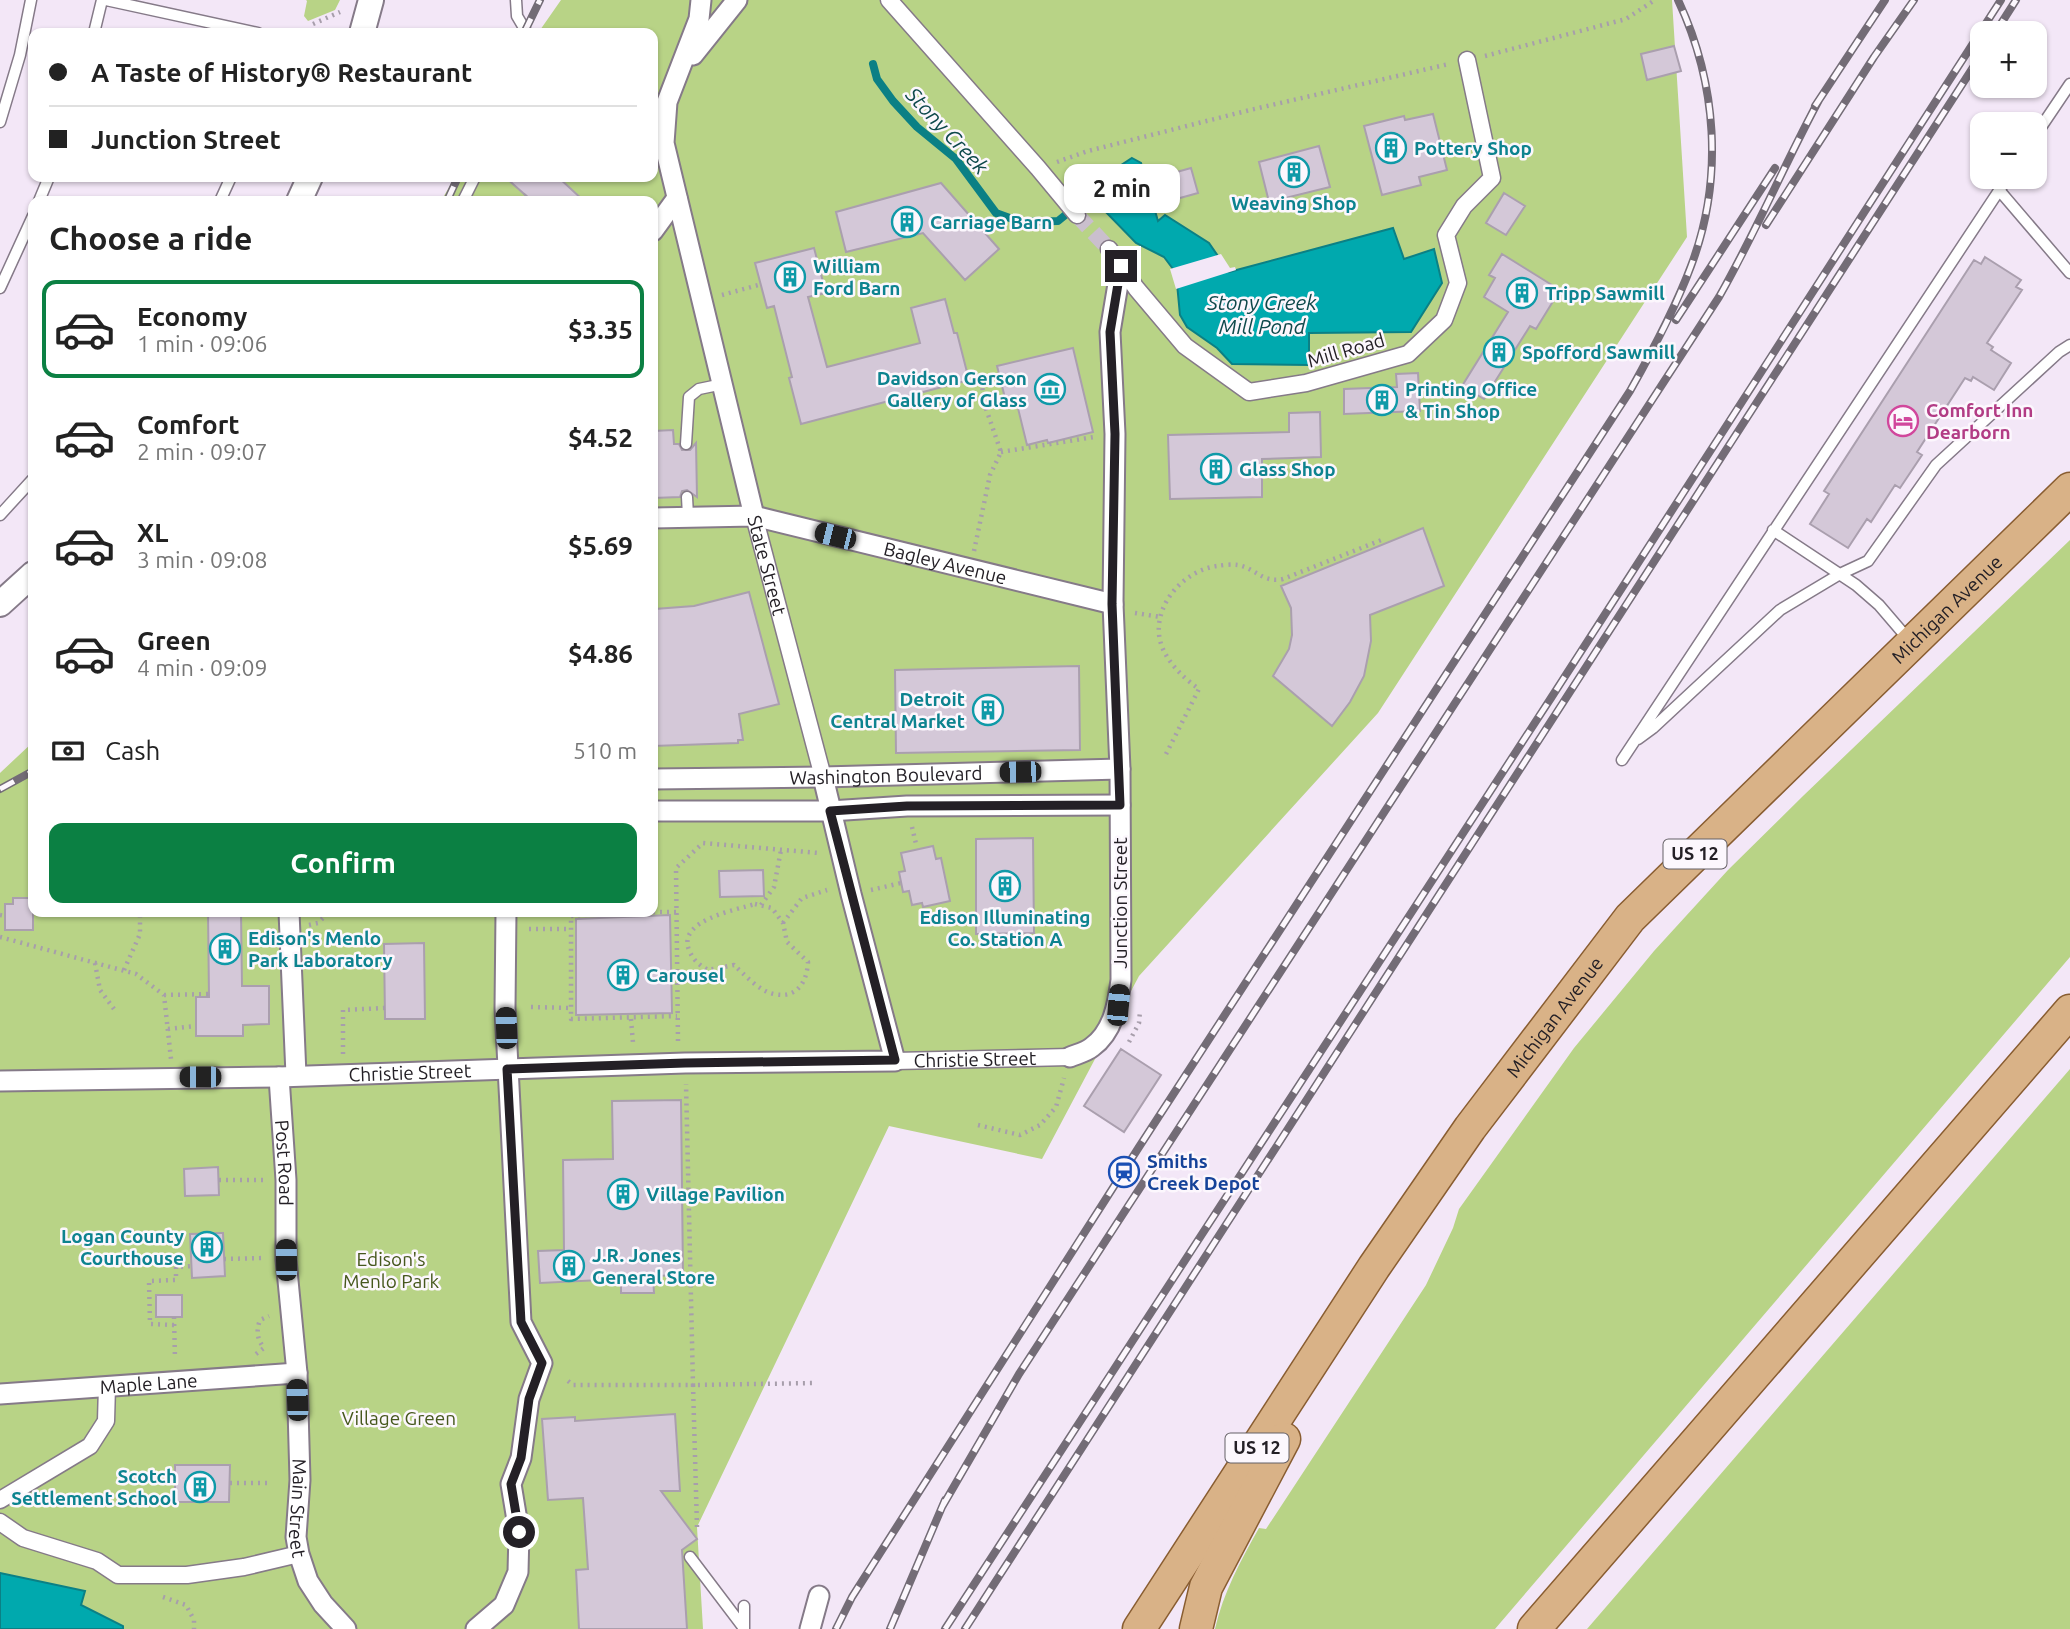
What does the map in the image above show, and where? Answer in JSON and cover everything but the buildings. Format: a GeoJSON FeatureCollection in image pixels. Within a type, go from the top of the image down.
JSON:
{"type":"FeatureCollection","features":[{"type":"Feature","properties":{"kind":"main road","name":"Michigan Avenue"},"geometry":{"type":"LineString","coordinates":[[1139,1629],[1374,1267],[1470,1128],[1630,918],[2070,489]]}},
{"type":"Feature","properties":{"kind":"main road"},"geometry":{"type":"LineString","coordinates":[[1534,1629],[2070,1011]]}},
{"type":"Feature","properties":{"kind":"main road"},"geometry":{"type":"LineString","coordinates":[[1196,1629],[1206,1587],[1374,1267]]}},
{"type":"Feature","properties":{"kind":"street"},"geometry":{"type":"LineString","coordinates":[[363,28],[371,0]]}},
{"type":"Feature","properties":{"kind":"street","name":"State Street"},"geometry":{"type":"LineString","coordinates":[[701,0],[699,19],[682,69],[667,102],[664,143],[754,516],[895,1060]]}},
{"type":"Feature","properties":{"kind":"street","name":"State Street"},"geometry":{"type":"LineString","coordinates":[[682,69],[737,0]]}},
{"type":"Feature","properties":{"kind":"street"},"geometry":{"type":"LineString","coordinates":[[888,0],[1073,211]]}},
{"type":"Feature","properties":{"kind":"street","name":"Mill Road"},"geometry":{"type":"LineString","coordinates":[[1115,257],[1136,288],[1185,346],[1249,392],[1306,383],[1408,355],[1444,320],[1458,284],[1446,235],[1464,206],[1492,177],[1467,60]]}},
{"type":"Feature","properties":{"kind":"street"},"geometry":{"type":"LineString","coordinates":[[658,224],[677,198]]}},
{"type":"Feature","properties":{"kind":"street","name":"Junction Street"},"geometry":{"type":"LineString","coordinates":[[1070,1057],[1092,1047],[1108,1029],[1118,1005],[1121,980],[1120,769],[1112,604],[1115,434],[1110,332],[1115,257]]}},
{"type":"Feature","properties":{"kind":"street","name":"Bagley Avenue"},"geometry":{"type":"LineString","coordinates":[[658,516],[688,507],[754,516],[1112,604]]}},
{"type":"Feature","properties":{"kind":"street"},"geometry":{"type":"LineString","coordinates":[[0,604],[28,579]]}},
{"type":"Feature","properties":{"kind":"street","name":"Washington Boulevard"},"geometry":{"type":"LineString","coordinates":[[658,779],[1120,769]]}},
{"type":"Feature","properties":{"kind":"street","name":"Washington Boulevard"},"geometry":{"type":"LineString","coordinates":[[658,811],[830,811],[907,806],[1120,805]]}},
{"type":"Feature","properties":{"kind":"street","name":"Post Road"},"geometry":{"type":"LineString","coordinates":[[289,917],[286,1260],[296,1373]]}},
{"type":"Feature","properties":{"kind":"street"},"geometry":{"type":"LineString","coordinates":[[476,1629],[504,1605],[518,1572],[519,1532],[511,1484],[521,1458],[529,1399],[542,1363],[521,1322],[507,1069],[506,917]]}},
{"type":"Feature","properties":{"kind":"street","name":"Christie Street"},"geometry":{"type":"LineString","coordinates":[[0,1081],[344,1075],[507,1069],[682,1056],[895,1060],[1070,1057]]}},
{"type":"Feature","properties":{"kind":"street","name":"Maple Lane"},"geometry":{"type":"LineString","coordinates":[[0,1394],[296,1373]]}},
{"type":"Feature","properties":{"kind":"street","name":"Main Street"},"geometry":{"type":"LineString","coordinates":[[296,1373],[300,1480],[295,1525],[299,1555],[308,1581],[323,1604],[346,1629]]}},
{"type":"Feature","properties":{"kind":"street"},"geometry":{"type":"LineString","coordinates":[[0,1500],[90,1446],[106,1422],[107,1386]]}},
{"type":"Feature","properties":{"kind":"street"},"geometry":{"type":"LineString","coordinates":[[0,1522],[23,1538],[97,1562],[118,1575],[187,1575],[244,1567],[299,1555]]}},
{"type":"Feature","properties":{"kind":"street"},"geometry":{"type":"LineString","coordinates":[[810,1629],[819,1596]]}},
{"type":"Feature","properties":{"kind":"lane"},"geometry":{"type":"LineString","coordinates":[[0,122],[20,55],[31,0]]}},
{"type":"Feature","properties":{"kind":"lane"},"geometry":{"type":"LineString","coordinates":[[96,28],[104,0],[235,28]]}},
{"type":"Feature","properties":{"kind":"lane"},"geometry":{"type":"LineString","coordinates":[[516,0],[517,16],[524,28]]}},
{"type":"Feature","properties":{"kind":"lane"},"geometry":{"type":"LineString","coordinates":[[2047,118],[2070,84]]}},
{"type":"Feature","properties":{"kind":"lane"},"geometry":{"type":"LineString","coordinates":[[1622,760],[2000,190],[2070,273]]}},
{"type":"Feature","properties":{"kind":"lane"},"geometry":{"type":"LineString","coordinates":[[0,288],[28,227]]}},
{"type":"Feature","properties":{"kind":"lane"},"geometry":{"type":"LineString","coordinates":[[1634,741],[1653,729],[1780,610],[1840,574],[1868,561],[1936,465],[2059,352],[2070,345]]}},
{"type":"Feature","properties":{"kind":"lane"},"geometry":{"type":"LineString","coordinates":[[686,444],[689,397],[699,389],[723,384]]}},
{"type":"Feature","properties":{"kind":"lane"},"geometry":{"type":"LineString","coordinates":[[0,515],[28,484]]}},
{"type":"Feature","properties":{"kind":"lane"},"geometry":{"type":"LineString","coordinates":[[1773,530],[1856,585],[1879,605],[1912,643]]}},
{"type":"Feature","properties":{"kind":"lane"},"geometry":{"type":"LineString","coordinates":[[690,1557],[744,1628]]}},
{"type":"Feature","properties":{"kind":"lane"},"geometry":{"type":"LineString","coordinates":[[744,1606],[744,1628]]}},
{"type":"Feature","properties":{"kind":"path"},"geometry":{"type":"LineString","coordinates":[[1038,168],[1088,151],[1626,19],[1655,0]]}},
{"type":"Feature","properties":{"kind":"path"},"geometry":{"type":"LineString","coordinates":[[313,24],[340,12]]}},
{"type":"Feature","properties":{"kind":"path"},"geometry":{"type":"LineString","coordinates":[[524,196],[529,191]]}},
{"type":"Feature","properties":{"kind":"path"},"geometry":{"type":"LineString","coordinates":[[702,300],[762,284]]}},
{"type":"Feature","properties":{"kind":"path"},"geometry":{"type":"LineString","coordinates":[[973,557],[990,475],[1001,452],[983,400],[982,377]]}},
{"type":"Feature","properties":{"kind":"path"},"geometry":{"type":"LineString","coordinates":[[1001,452],[1115,434]]}},
{"type":"Feature","properties":{"kind":"path"},"geometry":{"type":"LineString","coordinates":[[1166,754],[1199,689],[1175,668],[1159,634],[1163,610],[1176,588],[1198,570],[1218,565],[1239,565],[1271,582],[1384,539]]}},
{"type":"Feature","properties":{"kind":"path"},"geometry":{"type":"LineString","coordinates":[[697,1527],[682,1056],[677,1016],[676,868],[703,842],[827,853]]}},
{"type":"Feature","properties":{"kind":"path"},"geometry":{"type":"LineString","coordinates":[[761,905],[774,887],[781,850]]}},
{"type":"Feature","properties":{"kind":"path"},"geometry":{"type":"LineString","coordinates":[[862,892],[901,883]]}},
{"type":"Feature","properties":{"kind":"path"},"geometry":{"type":"LineString","coordinates":[[783,923],[802,898],[835,888]]}},
{"type":"Feature","properties":{"kind":"path"},"geometry":{"type":"LineString","coordinates":[[761,905],[772,908],[783,923],[787,942],[808,962],[807,978],[800,988],[790,993],[774,994],[753,982],[734,965],[708,970],[699,965],[687,946],[694,926],[742,908],[761,905]]}},
{"type":"Feature","properties":{"kind":"path"},"geometry":{"type":"LineString","coordinates":[[658,912],[676,912]]}},
{"type":"Feature","properties":{"kind":"path"},"geometry":{"type":"LineString","coordinates":[[124,970],[140,934],[140,917]]}},
{"type":"Feature","properties":{"kind":"path"},"geometry":{"type":"LineString","coordinates":[[305,926],[324,917]]}},
{"type":"Feature","properties":{"kind":"path"},"geometry":{"type":"LineString","coordinates":[[571,917],[571,1019],[677,1016]]}},
{"type":"Feature","properties":{"kind":"path"},"geometry":{"type":"LineString","coordinates":[[529,929],[570,929]]}},
{"type":"Feature","properties":{"kind":"path"},"geometry":{"type":"LineString","coordinates":[[0,937],[136,974],[164,995],[209,994]]}},
{"type":"Feature","properties":{"kind":"path"},"geometry":{"type":"LineString","coordinates":[[95,963],[100,990],[114,1009]]}},
{"type":"Feature","properties":{"kind":"path"},"geometry":{"type":"LineString","coordinates":[[164,995],[174,1077]]}},
{"type":"Feature","properties":{"kind":"path"},"geometry":{"type":"LineString","coordinates":[[531,1007],[571,1008]]}},
{"type":"Feature","properties":{"kind":"path"},"geometry":{"type":"LineString","coordinates":[[344,1075],[343,1010],[384,1008]]}},
{"type":"Feature","properties":{"kind":"path"},"geometry":{"type":"LineString","coordinates":[[631,1019],[633,1050]]}},
{"type":"Feature","properties":{"kind":"path"},"geometry":{"type":"LineString","coordinates":[[167,1029],[196,1026]]}},
{"type":"Feature","properties":{"kind":"path"},"geometry":{"type":"LineString","coordinates":[[978,1125],[1020,1135],[1040,1125],[1056,1107],[1070,1057]]}},
{"type":"Feature","properties":{"kind":"path"},"geometry":{"type":"LineString","coordinates":[[219,1180],[286,1180]]}},
{"type":"Feature","properties":{"kind":"path"},"geometry":{"type":"LineString","coordinates":[[224,1259],[286,1260]]}},
{"type":"Feature","properties":{"kind":"path"},"geometry":{"type":"LineString","coordinates":[[174,1325],[150,1324],[149,1281],[177,1280],[176,1267],[192,1266]]}},
{"type":"Feature","properties":{"kind":"path"},"geometry":{"type":"LineString","coordinates":[[174,1317],[175,1368]]}},
{"type":"Feature","properties":{"kind":"path"},"geometry":{"type":"LineString","coordinates":[[568,1381],[573,1385],[816,1383]]}},
{"type":"Feature","properties":{"kind":"path"},"geometry":{"type":"LineString","coordinates":[[230,1483],[271,1483]]}},
{"type":"Feature","properties":{"kind":"green space"},"geometry":{"type":"Polygon","coordinates":[[[306,0],[340,0],[335,10],[308,21],[304,16],[306,0]]]}},
{"type":"Feature","properties":{"kind":"green space"},"geometry":{"type":"Polygon","coordinates":[[[561,0],[1672,0],[1687,237],[1378,713],[1139,976],[1042,1159],[889,1126],[697,1527],[703,1629],[107,1629],[0,1618],[0,773],[28,747],[28,917],[658,917],[658,196],[444,196],[452,182],[658,182],[658,28],[541,28],[561,0]]]}},
{"type":"Feature","properties":{"kind":"green space"},"geometry":{"type":"Polygon","coordinates":[[[2070,540],[2070,957],[1495,1629],[1215,1629],[1228,1590],[1259,1528],[1266,1529],[1426,1285],[1459,1209],[1574,1048],[1654,951],[1728,870],[2070,540]]]}},
{"type":"Feature","properties":{"kind":"green space"},"geometry":{"type":"Polygon","coordinates":[[[2070,1069],[2070,1629],[1587,1629],[2070,1069]]]}},
{"type":"Feature","properties":{"kind":"water","name":"Stony Creek Mill Pond"},"geometry":{"type":"Polygon","coordinates":[[[1132,158],[1141,163],[1158,221],[1165,215],[1209,243],[1229,272],[1393,228],[1404,259],[1434,249],[1442,283],[1411,332],[1309,333],[1309,365],[1232,364],[1217,348],[1187,327],[1180,315],[1176,273],[1164,257],[1136,243],[1101,207],[1095,211],[1082,198],[1109,173],[1132,158]]]}},
{"type":"Feature","properties":{"kind":"water"},"geometry":{"type":"Polygon","coordinates":[[[0,1573],[85,1591],[81,1605],[123,1626],[123,1629],[0,1629],[0,1573]]]}},
{"type":"Feature","properties":{"kind":"pier"},"geometry":{"type":"Polygon","coordinates":[[[1221,254],[1230,268],[1235,267],[1236,270],[1176,289],[1170,269],[1221,254]]]}},
{"type":"Feature","properties":{"kind":"waterway","name":"Stony Creek"},"geometry":{"type":"LineString","coordinates":[[873,64],[877,79],[893,101],[917,127],[956,159],[996,213],[1021,222],[1058,221],[1085,199],[1093,199]]}},
{"type":"Feature","properties":{"kind":"tunnel"},"geometry":{"type":"LineString","coordinates":[[1077,215],[1109,249]]}},
{"type":"Feature","properties":{"kind":"railway"},"geometry":{"type":"LineString","coordinates":[[526,28],[540,0]]}},
{"type":"Feature","properties":{"kind":"railway"},"geometry":{"type":"LineString","coordinates":[[836,1629],[852,1597],[1139,1147],[1630,391],[1655,345],[1685,282],[1702,233],[1712,165],[1712,132],[1701,64],[1678,0]]}},
{"type":"Feature","properties":{"kind":"railway"},"geometry":{"type":"LineString","coordinates":[[1815,106],[1885,0]]}},
{"type":"Feature","properties":{"kind":"railway"},"geometry":{"type":"LineString","coordinates":[[1766,225],[1914,0]]}},
{"type":"Feature","properties":{"kind":"railway"},"geometry":{"type":"LineString","coordinates":[[945,1629],[2001,0]]}},
{"type":"Feature","properties":{"kind":"railway"},"geometry":{"type":"LineString","coordinates":[[2003,21],[2016,0]]}},
{"type":"Feature","properties":{"kind":"railway"},"geometry":{"type":"LineString","coordinates":[[965,1629],[1970,72]]}},
{"type":"Feature","properties":{"kind":"railway"},"geometry":{"type":"LineString","coordinates":[[942,1507],[1019,1374],[1719,297],[1819,100]]}},
{"type":"Feature","properties":{"kind":"railway"},"geometry":{"type":"LineString","coordinates":[[1676,320],[1775,168]]}},
{"type":"Feature","properties":{"kind":"railway"},"geometry":{"type":"LineString","coordinates":[[449,196],[456,182]]}},
{"type":"Feature","properties":{"kind":"railway"},"geometry":{"type":"LineString","coordinates":[[0,789],[28,774]]}},
{"type":"Feature","properties":{"kind":"railway"},"geometry":{"type":"LineString","coordinates":[[890,1629],[945,1500]]}},
{"type":"Feature","properties":{"kind":"place","name":"Pottery Shop"},"geometry":{"type":"Point","coordinates":[1391,148]}},
{"type":"Feature","properties":{"kind":"place","name":"Weaving Shop"},"geometry":{"type":"Point","coordinates":[1294,172]}},
{"type":"Feature","properties":{"kind":"place","name":"Carriage Barn"},"geometry":{"type":"Point","coordinates":[907,222]}},
{"type":"Feature","properties":{"kind":"place","name":"William Ford Barn"},"geometry":{"type":"Point","coordinates":[790,277]}},
{"type":"Feature","properties":{"kind":"place","name":"Tripp Sawmill"},"geometry":{"type":"Point","coordinates":[1522,293]}},
{"type":"Feature","properties":{"kind":"place","name":"Spofford Sawmill"},"geometry":{"type":"Point","coordinates":[1499,352]}},
{"type":"Feature","properties":{"kind":"place","name":"Davidson Gerson Gallery of Glass"},"geometry":{"type":"Point","coordinates":[1050,389]}},
{"type":"Feature","properties":{"kind":"place","name":"Printing Office & Tin Shop"},"geometry":{"type":"Point","coordinates":[1382,400]}},
{"type":"Feature","properties":{"kind":"place","name":"Comfort Inn Dearborn"},"geometry":{"type":"Point","coordinates":[1903,421]}},
{"type":"Feature","properties":{"kind":"place","name":"Glass Shop"},"geometry":{"type":"Point","coordinates":[1216,469]}},
{"type":"Feature","properties":{"kind":"place","name":"Detroit Central Market"},"geometry":{"type":"Point","coordinates":[988,710]}},
{"type":"Feature","properties":{"kind":"place","name":"Edison Illuminating Co. Station A"},"geometry":{"type":"Point","coordinates":[1005,886]}},
{"type":"Feature","properties":{"kind":"place","name":"Edison's Menlo Park Laboratory"},"geometry":{"type":"Point","coordinates":[225,949]}},
{"type":"Feature","properties":{"kind":"place","name":"Carousel"},"geometry":{"type":"Point","coordinates":[623,975]}},
{"type":"Feature","properties":{"kind":"place","name":"Smiths Creek Depot"},"geometry":{"type":"Point","coordinates":[1124,1172]}},
{"type":"Feature","properties":{"kind":"place","name":"Village Pavilion"},"geometry":{"type":"Point","coordinates":[623,1194]}},
{"type":"Feature","properties":{"kind":"place","name":"Logan County Courthouse"},"geometry":{"type":"Point","coordinates":[207,1247]}},
{"type":"Feature","properties":{"kind":"place","name":"J.R. Jones General Store"},"geometry":{"type":"Point","coordinates":[569,1266]}},
{"type":"Feature","properties":{"kind":"place","name":"Scotch Settlement School"},"geometry":{"type":"Point","coordinates":[200,1487]}},
{"type":"Feature","properties":{"kind":"route"},"geometry":{"type":"LineString","coordinates":[[519,1532],[511,1484],[521,1458],[529,1399],[542,1363],[521,1322],[507,1069],[895,1060],[830,811],[907,806],[1120,805],[1112,604],[1115,434],[1110,332],[1121,266]]}},
{"type":"Feature","properties":{"kind":"park label","name":"Edison's Menlo Park"},"geometry":{"type":"Point","coordinates":[391,1270]}},
{"type":"Feature","properties":{"kind":"park label","name":"Village Green"},"geometry":{"type":"Point","coordinates":[399,1418]}}]}
